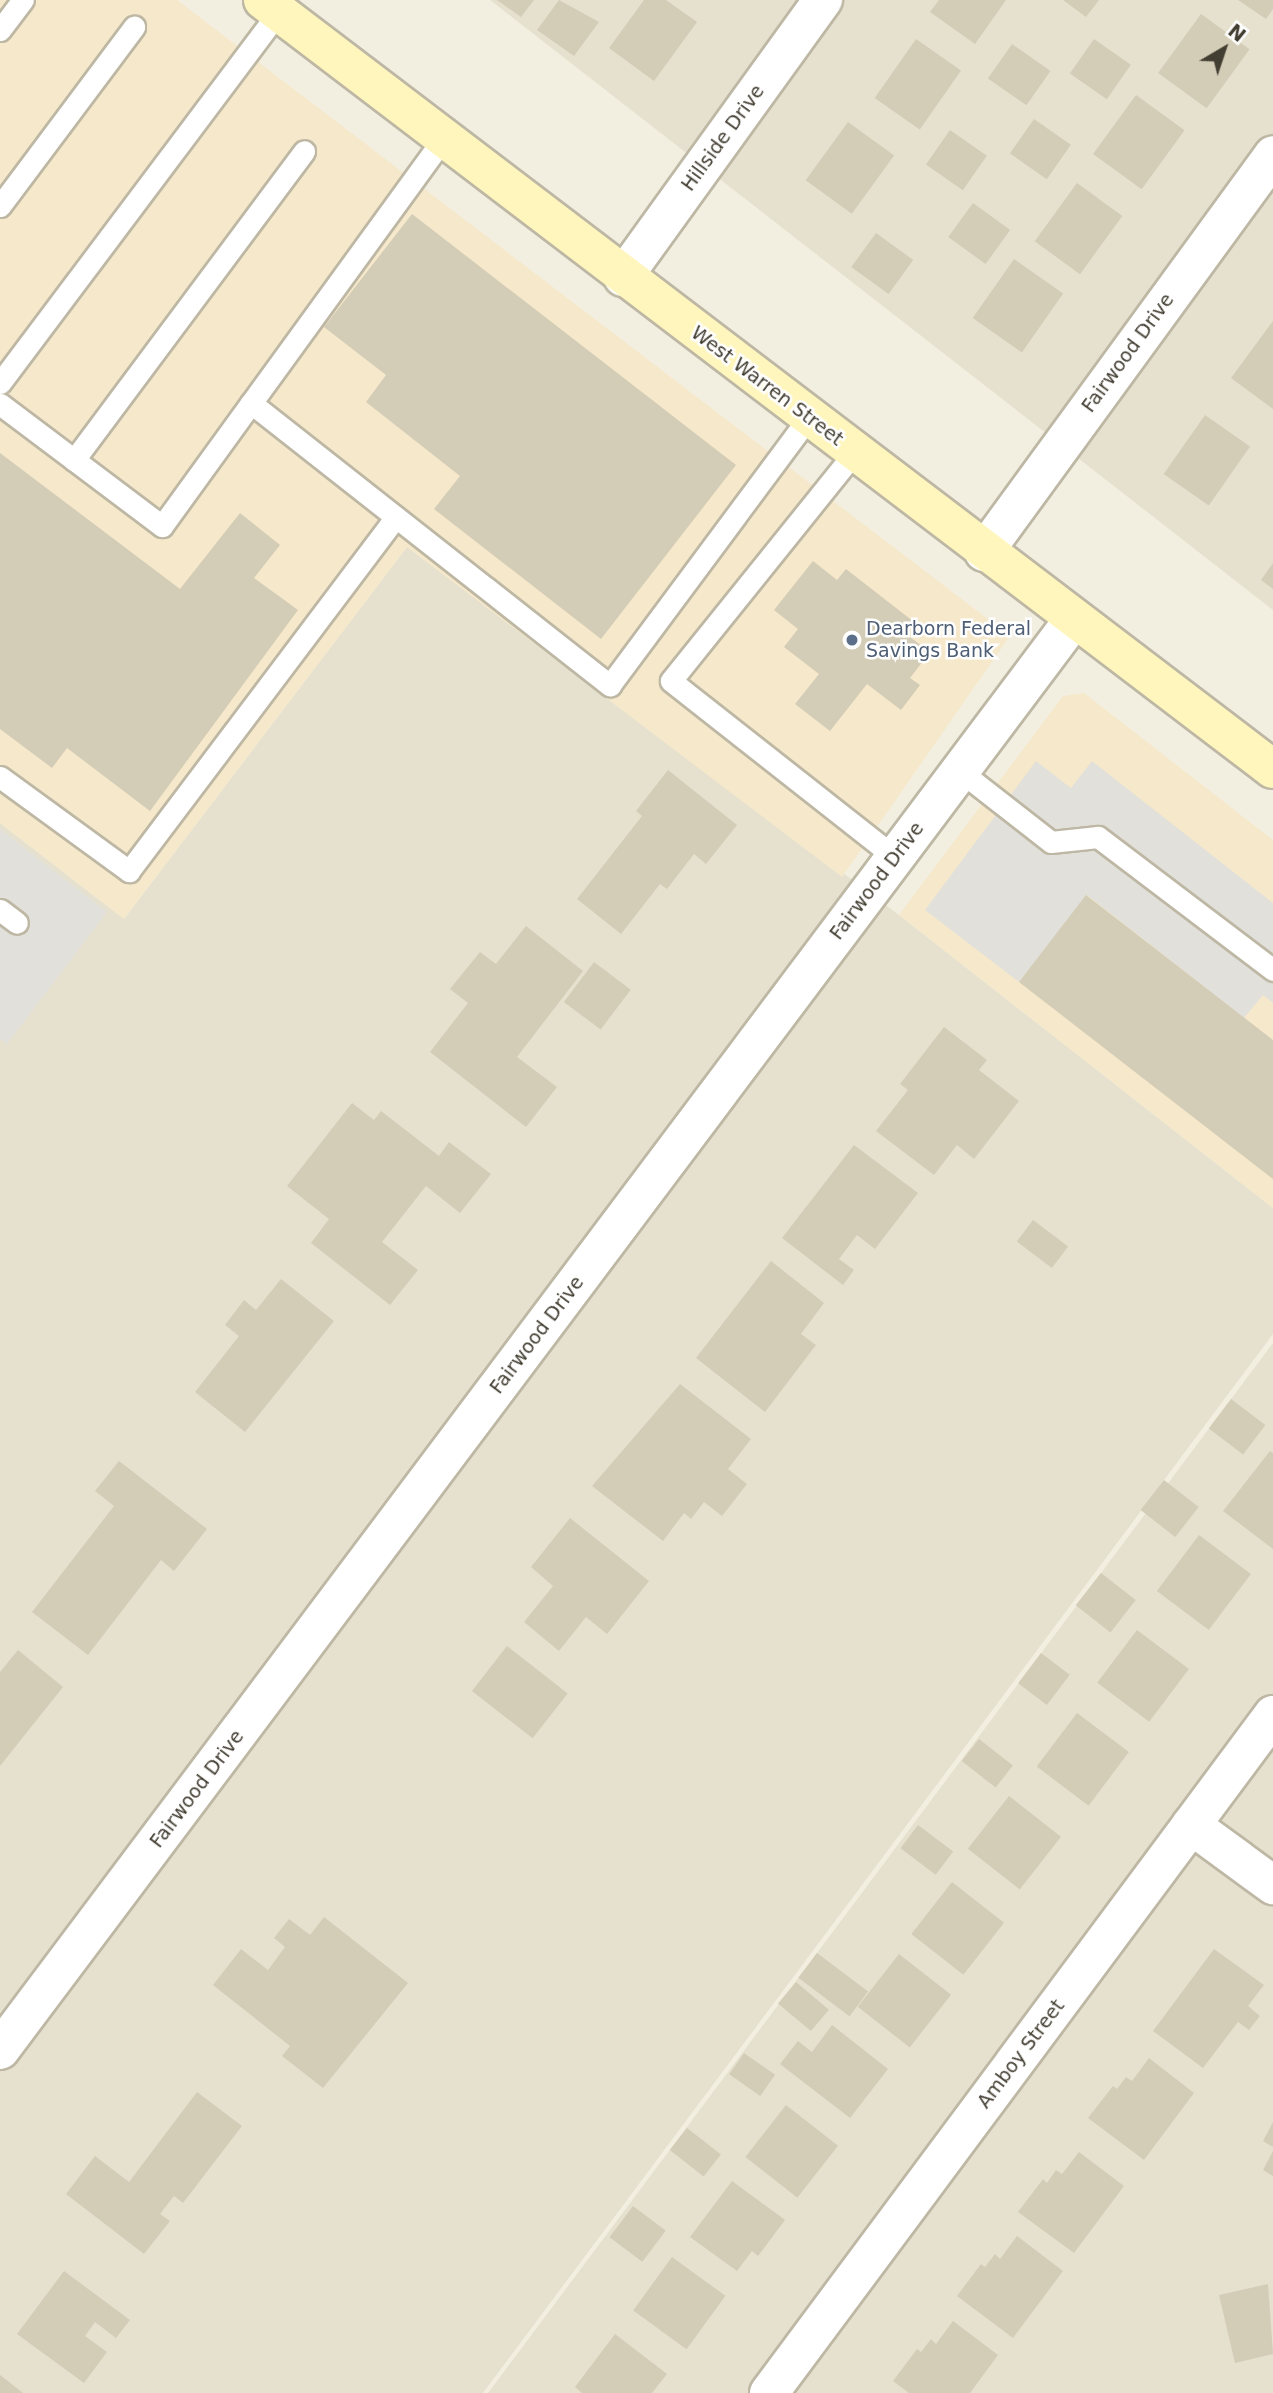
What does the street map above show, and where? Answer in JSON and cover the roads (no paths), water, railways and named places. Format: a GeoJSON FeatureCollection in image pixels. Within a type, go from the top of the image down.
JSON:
{"type":"FeatureCollection","features":[{"type":"Feature","properties":{"kind":"main road","name":"West Warren Street"},"geometry":{"type":"LineString","coordinates":[[271,6],[808,418],[1273,769]]}},
{"type":"Feature","properties":{"kind":"street","name":"Hillside Drive"},"geometry":{"type":"LineString","coordinates":[[623,277],[823,0]]}},
{"type":"Feature","properties":{"kind":"street","name":"Fairwood Drive"},"geometry":{"type":"LineString","coordinates":[[984,552],[1273,155]]}},
{"type":"Feature","properties":{"kind":"street","name":"Fairwood Drive"},"geometry":{"type":"LineString","coordinates":[[0,2050],[1074,620]]}},
{"type":"Feature","properties":{"kind":"street","name":"Amboy Street"},"geometry":{"type":"LineString","coordinates":[[769,2393],[1273,1715]]}},
{"type":"Feature","properties":{"kind":"street"},"geometry":{"type":"LineString","coordinates":[[1191,1825],[1273,1885]]}},
{"type":"Feature","properties":{"kind":"lane"},"geometry":{"type":"LineString","coordinates":[[0,30],[23,0]]}},
{"type":"Feature","properties":{"kind":"lane"},"geometry":{"type":"LineString","coordinates":[[0,383],[271,6]]}},
{"type":"Feature","properties":{"kind":"lane"},"geometry":{"type":"LineString","coordinates":[[0,206],[134,27]]}},
{"type":"Feature","properties":{"kind":"lane"},"geometry":{"type":"LineString","coordinates":[[0,404],[162,526],[443,139]]}},
{"type":"Feature","properties":{"kind":"lane"},"geometry":{"type":"LineString","coordinates":[[74,460],[303,151]]}},
{"type":"Feature","properties":{"kind":"lane"},"geometry":{"type":"LineString","coordinates":[[251,403],[610,685],[808,418]]}},
{"type":"Feature","properties":{"kind":"lane"},"geometry":{"type":"LineString","coordinates":[[854,453],[671,681],[895,857]]}},
{"type":"Feature","properties":{"kind":"lane"},"geometry":{"type":"LineString","coordinates":[[0,777],[129,871],[396,517]]}},
{"type":"Feature","properties":{"kind":"lane"},"geometry":{"type":"LineString","coordinates":[[960,771],[1051,842],[1098,837],[1273,970]]}},
{"type":"Feature","properties":{"kind":"lane"},"geometry":{"type":"LineString","coordinates":[[0,910],[17,923]]}},
{"type":"Feature","properties":{"kind":"place","name":"Dearborn Federal Savings Bank"},"geometry":{"type":"Point","coordinates":[852,640]}}]}
